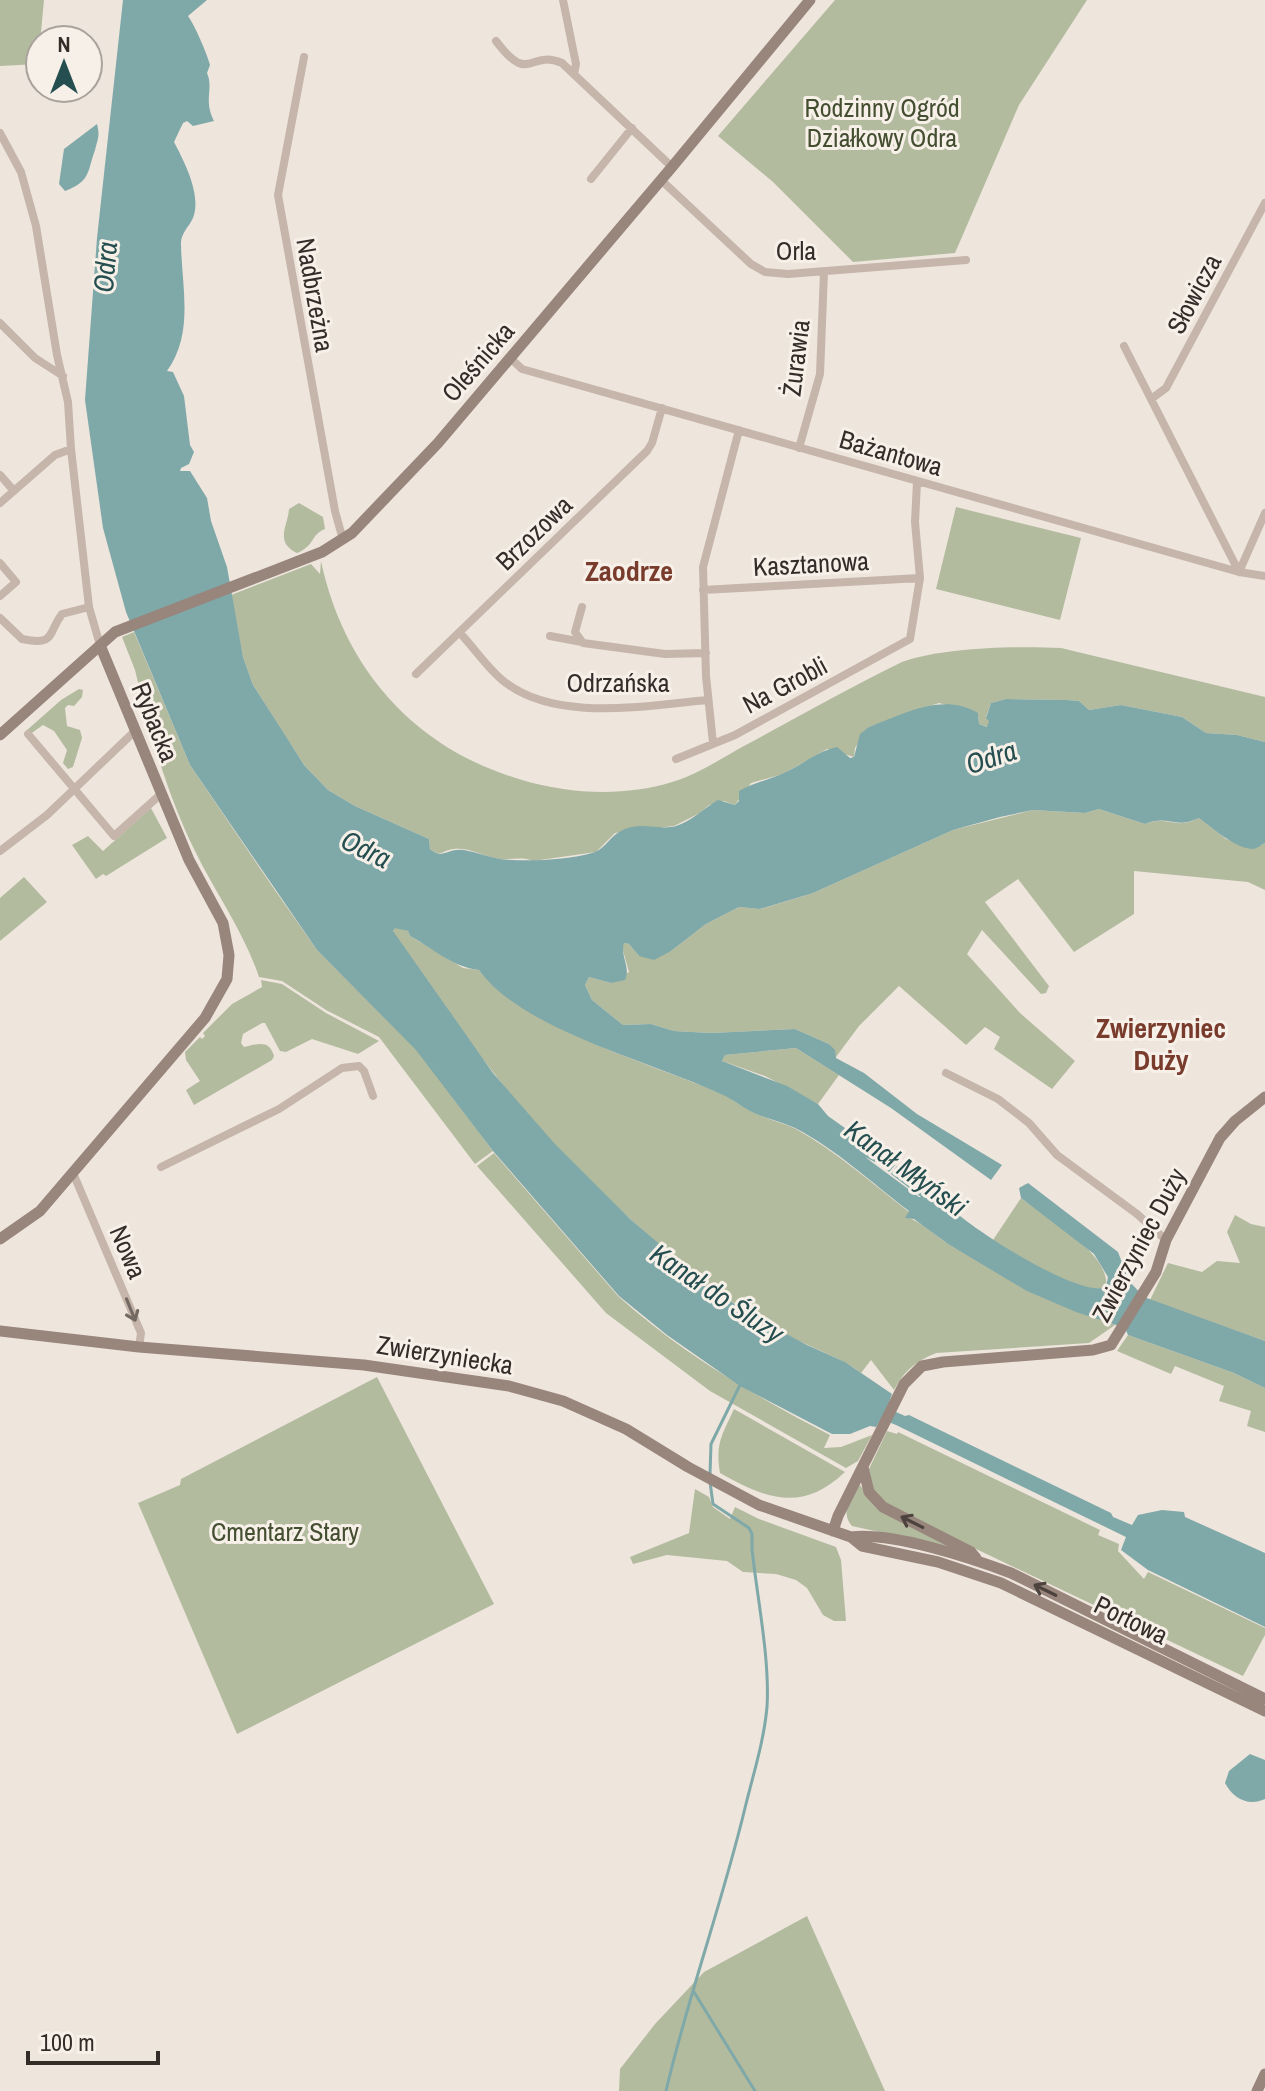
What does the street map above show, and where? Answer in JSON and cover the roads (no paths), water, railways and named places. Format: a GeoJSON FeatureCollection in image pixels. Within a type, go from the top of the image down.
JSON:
{"type":"FeatureCollection","features":[{"type":"Feature","properties":{"kind":"street"},"geometry":{"type":"LineString","coordinates":[[563,0],[576,64],[574,74]]}},
{"type":"Feature","properties":{"kind":"street","name":"Oleśnicka"},"geometry":{"type":"LineString","coordinates":[[0,735],[115,632],[309,557],[343,540],[380,506],[510,358],[810,0]]}},
{"type":"Feature","properties":{"kind":"street"},"geometry":{"type":"LineString","coordinates":[[496,41],[514,62],[525,65],[553,60],[562,63],[672,167]]}},
{"type":"Feature","properties":{"kind":"street","name":"Nadbrzeżna"},"geometry":{"type":"LineString","coordinates":[[304,57],[278,195],[335,511],[343,540]]}},
{"type":"Feature","properties":{"kind":"street"},"geometry":{"type":"LineString","coordinates":[[591,179],[632,128]]}},
{"type":"Feature","properties":{"kind":"street","name":"Rybacka"},"geometry":{"type":"LineString","coordinates":[[0,133],[21,172],[32,209],[68,402],[89,607],[100,645],[161,794],[189,860],[225,928],[230,962],[222,992],[205,1018],[34,1218],[0,1239]]}},
{"type":"Feature","properties":{"kind":"street","name":"Orla"},"geometry":{"type":"LineString","coordinates":[[661,180],[759,270],[777,274],[824,272],[966,260]]}},
{"type":"Feature","properties":{"kind":"street","name":"Słowicza"},"geometry":{"type":"LineString","coordinates":[[1151,399],[1166,388],[1265,203]]}},
{"type":"Feature","properties":{"kind":"street","name":"Żurawia"},"geometry":{"type":"LineString","coordinates":[[799,448],[820,374],[824,272]]}},
{"type":"Feature","properties":{"kind":"street"},"geometry":{"type":"LineString","coordinates":[[0,323],[35,358],[63,376]]}},
{"type":"Feature","properties":{"kind":"street"},"geometry":{"type":"LineString","coordinates":[[1124,346],[1239,572]]}},
{"type":"Feature","properties":{"kind":"street","name":"Bażantowa"},"geometry":{"type":"LineString","coordinates":[[510,358],[522,369],[1239,572],[1265,576]]}},
{"type":"Feature","properties":{"kind":"street","name":"Brzozowa"},"geometry":{"type":"LineString","coordinates":[[416,674],[651,447],[662,408]]}},
{"type":"Feature","properties":{"kind":"street"},"geometry":{"type":"LineString","coordinates":[[713,743],[708,700],[703,567],[739,430]]}},
{"type":"Feature","properties":{"kind":"street"},"geometry":{"type":"LineString","coordinates":[[0,503],[55,455],[71,449]]}},
{"type":"Feature","properties":{"kind":"street"},"geometry":{"type":"LineString","coordinates":[[0,475],[14,491]]}},
{"type":"Feature","properties":{"kind":"street"},"geometry":{"type":"LineString","coordinates":[[917,482],[915,522],[920,578]]}},
{"type":"Feature","properties":{"kind":"street"},"geometry":{"type":"LineString","coordinates":[[1239,572],[1265,513]]}},
{"type":"Feature","properties":{"kind":"street"},"geometry":{"type":"LineString","coordinates":[[0,563],[16,582],[0,596]]}},
{"type":"Feature","properties":{"kind":"street","name":"Kasztanowa"},"geometry":{"type":"LineString","coordinates":[[703,590],[920,578]]}},
{"type":"Feature","properties":{"kind":"street","name":"Na Grobli"},"geometry":{"type":"LineString","coordinates":[[676,759],[735,735],[910,639],[920,578]]}},
{"type":"Feature","properties":{"kind":"street"},"geometry":{"type":"LineString","coordinates":[[0,618],[22,639],[51,642],[60,615],[89,607]]}},
{"type":"Feature","properties":{"kind":"street"},"geometry":{"type":"LineString","coordinates":[[582,607],[575,632],[583,643]]}},
{"type":"Feature","properties":{"kind":"street","name":"Odrzańska"},"geometry":{"type":"LineString","coordinates":[[460,633],[505,682],[544,701],[613,708],[708,700]]}},
{"type":"Feature","properties":{"kind":"street"},"geometry":{"type":"LineString","coordinates":[[550,636],[665,654],[706,653]]}},
{"type":"Feature","properties":{"kind":"street"},"geometry":{"type":"LineString","coordinates":[[0,851],[135,731]]}},
{"type":"Feature","properties":{"kind":"street"},"geometry":{"type":"LineString","coordinates":[[28,734],[114,836],[161,794]]}},
{"type":"Feature","properties":{"kind":"street"},"geometry":{"type":"LineString","coordinates":[[161,1167],[279,1109],[342,1068],[355,1064],[359,1066],[364,1071],[373,1096]]}},
{"type":"Feature","properties":{"kind":"street"},"geometry":{"type":"LineString","coordinates":[[946,1073],[998,1099],[1029,1123],[1057,1155],[1137,1214],[1166,1240]]}},
{"type":"Feature","properties":{"kind":"street","name":"Zwierzyniec Duży"},"geometry":{"type":"LineString","coordinates":[[833,1531],[904,1384],[922,1366],[1093,1350],[1111,1345],[1145,1293],[1156,1272],[1166,1240],[1220,1138],[1235,1121],[1265,1097]]}},
{"type":"Feature","properties":{"kind":"street","name":"Nowa"},"geometry":{"type":"LineString","coordinates":[[73,1173],[141,1333],[139,1347]]}},
{"type":"Feature","properties":{"kind":"street","name":"Zwierzyniecka"},"geometry":{"type":"LineString","coordinates":[[0,1331],[139,1347],[364,1365],[509,1386],[563,1401],[613,1423],[759,1505],[851,1537]]}},
{"type":"Feature","properties":{"kind":"street"},"geometry":{"type":"LineString","coordinates":[[863,1467],[869,1492],[883,1507],[971,1552],[978,1561],[975,1573]]}},
{"type":"Feature","properties":{"kind":"street","name":"Portowa"},"geometry":{"type":"LineString","coordinates":[[851,1537],[868,1535],[978,1561],[1011,1573],[1265,1699]]}},
{"type":"Feature","properties":{"kind":"street","name":"Portowa"},"geometry":{"type":"LineString","coordinates":[[851,1537],[862,1546],[975,1573],[1067,1614],[1265,1711]]}},
{"type":"Feature","properties":{"kind":"street"},"geometry":{"type":"LineString","coordinates":[[1257,2091],[1265,2074]]}},
{"type":"Feature","properties":{"kind":"water"},"geometry":{"type":"Polygon","coordinates":[[[123,0],[207,0],[188,16],[210,65],[207,73],[209,101],[214,121],[193,126],[187,121],[183,123],[174,142],[191,178],[195,199],[193,218],[181,241],[184,326],[181,341],[167,371],[173,372],[184,396],[190,445],[194,452],[189,464],[180,471],[190,471],[207,498],[211,521],[227,567],[243,657],[253,685],[304,765],[328,790],[355,806],[429,839],[430,849],[439,854],[464,850],[500,859],[546,860],[598,851],[624,829],[682,824],[718,800],[735,805],[739,801],[739,791],[780,775],[830,749],[837,747],[850,758],[854,757],[860,734],[869,727],[923,707],[951,704],[964,707],[978,713],[979,724],[987,727],[989,721],[986,718],[991,703],[1006,699],[1079,701],[1089,710],[1121,705],[1182,717],[1206,733],[1237,735],[1265,742],[1265,843],[1254,849],[1232,842],[1199,818],[1183,823],[1153,821],[1145,824],[1099,809],[1085,813],[1033,810],[953,830],[813,893],[760,909],[739,907],[706,924],[654,960],[639,956],[629,944],[624,943],[625,980],[611,983],[589,977],[585,985],[592,1000],[623,1025],[651,1024],[674,1031],[711,1033],[795,1029],[829,1044],[835,1050],[836,1058],[864,1073],[917,1114],[1002,1165],[991,1180],[891,1108],[796,1048],[725,1055],[722,1061],[787,1086],[818,1104],[828,1116],[866,1143],[862,1149],[872,1156],[883,1155],[895,1165],[889,1172],[890,1166],[879,1158],[875,1162],[865,1157],[919,1197],[891,1174],[897,1166],[926,1188],[929,1185],[952,1209],[1009,1250],[1075,1283],[1093,1288],[1106,1287],[1108,1277],[1094,1254],[1021,1198],[1019,1188],[1028,1183],[1118,1252],[1129,1281],[1144,1297],[1265,1341],[1265,1388],[1234,1373],[1128,1335],[1125,1328],[1027,1291],[948,1244],[914,1219],[905,1218],[909,1211],[810,1136],[754,1113],[695,1083],[557,1027],[525,1010],[499,991],[479,970],[452,961],[410,936],[408,931],[395,928],[393,931],[493,1073],[554,1143],[630,1219],[695,1274],[745,1312],[845,1362],[892,1394],[887,1408],[909,1415],[1132,1525],[1138,1515],[1162,1510],[1184,1512],[1185,1517],[1265,1553],[1265,1627],[1148,1570],[1121,1550],[1126,1537],[881,1419],[876,1427],[870,1426],[850,1434],[832,1434],[740,1386],[667,1335],[619,1296],[493,1151],[416,1050],[317,950],[190,765],[126,612],[103,528],[85,400],[97,238],[123,0]]]}},
{"type":"Feature","properties":{"kind":"water"},"geometry":{"type":"Polygon","coordinates":[[[97,124],[98,140],[87,175],[65,191],[59,184],[64,149],[97,124]]]}},
{"type":"Feature","properties":{"kind":"water"},"geometry":{"type":"Polygon","coordinates":[[[1250,1754],[1265,1760],[1265,1799],[1253,1802],[1237,1797],[1225,1783],[1229,1771],[1250,1754]]]}},
{"type":"Feature","properties":{"kind":"waterway"},"geometry":{"type":"LineString","coordinates":[[710,1474],[711,1444],[740,1385]]}},
{"type":"Feature","properties":{"kind":"waterway"},"geometry":{"type":"LineString","coordinates":[[666,2091],[736,1844],[761,1745],[767,1707],[765,1649],[752,1534],[749,1528],[713,1504],[710,1482]]}},
{"type":"Feature","properties":{"kind":"waterway"},"geometry":{"type":"LineString","coordinates":[[694,1992],[755,2091]]}},
{"type":"Feature","properties":{"kind":"district","name":"Zaodrze"},"geometry":{"type":"Point","coordinates":[629,571]}},
{"type":"Feature","properties":{"kind":"district","name":"Zwierzyniec Duży"},"geometry":{"type":"Point","coordinates":[1161,1044]}},
{"type":"Feature","properties":{"kind":"park label","name":"Rodzinny Ogród Działkowy Odra"},"geometry":{"type":"Point","coordinates":[882,123]}},
{"type":"Feature","properties":{"kind":"park label","name":"Cmentarz Stary"},"geometry":{"type":"Point","coordinates":[285,1532]}},
{"type":"Feature","properties":{"kind":"water label","name":"Odra"},"geometry":{"type":"Point","coordinates":[105,267]}},
{"type":"Feature","properties":{"kind":"water label","name":"Odra"},"geometry":{"type":"Point","coordinates":[991,757]}},
{"type":"Feature","properties":{"kind":"water label","name":"Odra"},"geometry":{"type":"Point","coordinates":[366,849]}},
{"type":"Feature","properties":{"kind":"water label","name":"Kanał Młyński"},"geometry":{"type":"Point","coordinates":[906,1168]}},
{"type":"Feature","properties":{"kind":"water label","name":"Kanał do Śluzy"},"geometry":{"type":"Point","coordinates":[717,1293]}}]}
